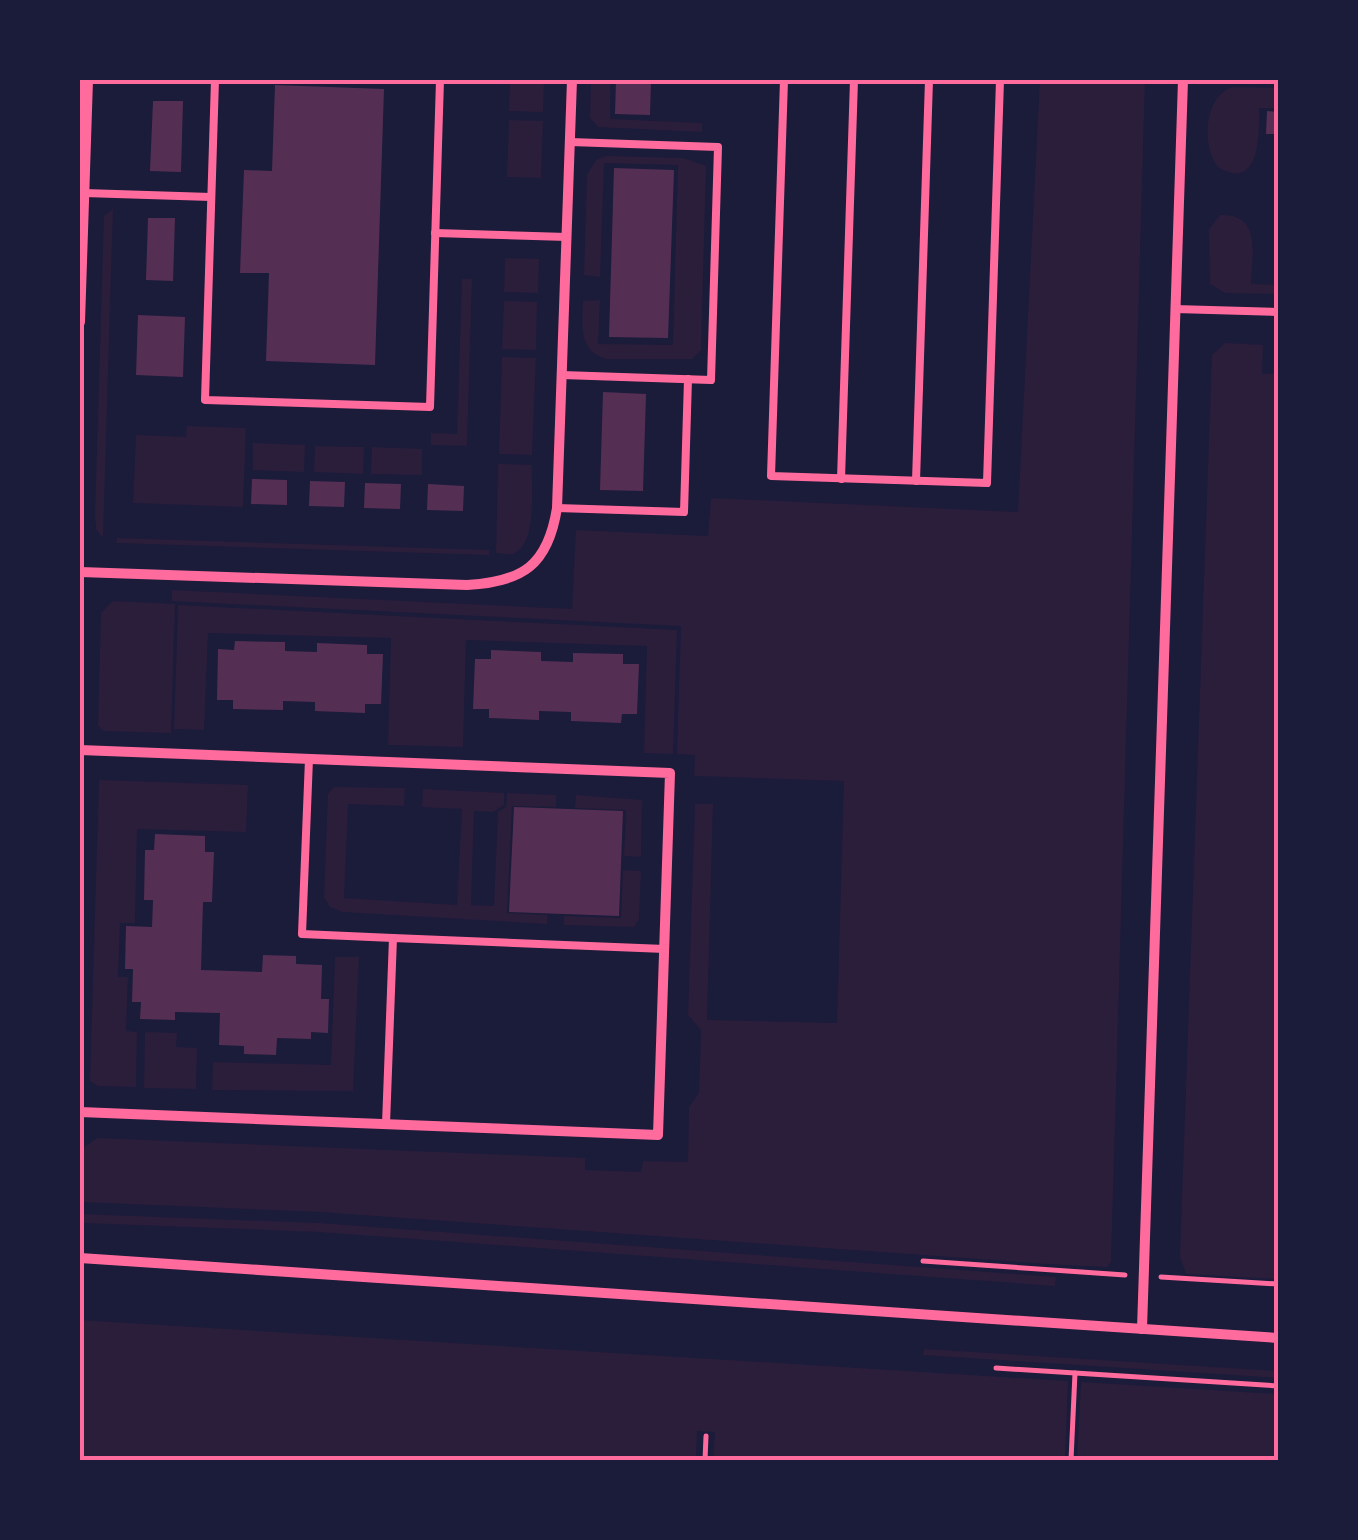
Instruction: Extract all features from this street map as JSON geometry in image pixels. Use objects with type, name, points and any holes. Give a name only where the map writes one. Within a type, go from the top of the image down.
[{"type":"street","points":[[80,322],[88,80]]},
{"type":"street","points":[[80,572],[491,584],[512,579],[537,561],[554,528],[558,508],[572,80]]},
{"type":"street","points":[[1142,1329],[1182,80]]},
{"type":"street","points":[[80,750],[670,773],[658,1135],[80,1112]]},
{"type":"street","points":[[80,1258],[1278,1338]]},
{"type":"lane","points":[[214,80],[205,400],[430,407],[440,80]]},
{"type":"lane","points":[[784,80],[772,476],[987,483],[1000,80]]},
{"type":"lane","points":[[841,478],[854,80]]},
{"type":"lane","points":[[916,481],[929,80]]},
{"type":"lane","points":[[562,375],[711,380],[718,147],[570,142]]},
{"type":"lane","points":[[84,194],[211,197]]},
{"type":"lane","points":[[436,233],[566,237]]},
{"type":"lane","points":[[1175,309],[1278,312]]},
{"type":"lane","points":[[558,508],[684,512],[688,378]]},
{"type":"lane","points":[[309,759],[302,934],[665,949]]},
{"type":"lane","points":[[386,1124],[393,938]]},
{"type":"path","points":[[924,1261],[1103,1274]]},
{"type":"path","points":[[1188,1279],[1278,1284]]},
{"type":"path","points":[[996,1368],[1278,1386]]},
{"type":"path","points":[[1071,1460],[1075,1373]]},
{"type":"path","points":[[705,1460],[706,1436]]},
{"type":"shaded area","points":[[510,80],[544,80],[543,112],[509,111]]},
{"type":"shaded area","points":[[591,80],[610,80],[610,119],[702,123],[702,132],[598,127],[590,118]]},
{"type":"shaded area","points":[[1040,80],[1145,80],[1111,1262],[1107,1267],[320,1212],[80,1202],[80,1150],[97,1138],[585,1158],[585,1170],[641,1172],[643,1161],[688,1162],[689,1107],[699,1093],[701,1030],[688,1015],[695,804],[713,804],[707,1020],[837,1023],[844,781],[694,776],[695,755],[677,754],[681,626],[172,601],[172,590],[572,609],[576,530],[708,536],[711,498],[1018,512]]},
{"type":"shaded area","points":[[1232,87],[1278,88],[1278,108],[1259,108],[1255,157],[1243,172],[1232,173],[1218,167],[1213,158],[1208,123],[1216,101]]},
{"type":"shaded area","points":[[509,120],[543,121],[541,178],[507,177]]},
{"type":"shaded area","points":[[606,156],[683,158],[706,166],[701,350],[692,359],[606,359],[586,343],[583,301],[600,300],[598,344],[673,345],[678,165],[604,163],[600,277],[584,275],[587,175],[596,160]]},
{"type":"shaded area","points":[[113,209],[103,538],[96,529],[95,514],[104,216]]},
{"type":"shaded area","points":[[1220,215],[1233,216],[1249,228],[1253,248],[1251,284],[1278,285],[1278,294],[1225,293],[1210,284],[1209,229]]},
{"type":"shaded area","points":[[505,258],[539,259],[538,293],[504,292]]},
{"type":"shaded area","points":[[462,279],[472,279],[467,446],[431,445],[431,433],[457,434]]},
{"type":"shaded area","points":[[504,301],[537,302],[536,350],[502,349]]},
{"type":"shaded area","points":[[1225,343],[1263,345],[1262,374],[1278,374],[1278,1279],[1186,1274],[1180,1256],[1212,355]]},
{"type":"shaded area","points":[[502,357],[536,358],[532,455],[499,454]]},
{"type":"shaded area","points":[[187,426],[246,428],[243,507],[133,503],[136,435],[186,437]]},
{"type":"shaded area","points":[[253,443],[305,445],[304,472],[253,470]]},
{"type":"shaded area","points":[[315,446],[364,447],[363,474],[314,472]]},
{"type":"shaded area","points":[[372,447],[422,449],[422,475],[371,474]]},
{"type":"shaded area","points":[[498,464],[532,465],[529,529],[520,549],[512,554],[496,553]]},
{"type":"shaded area","points":[[117,538],[489,550],[489,555],[116,543]]},
{"type":"shaded area","points":[[113,601],[175,604],[171,733],[104,731],[98,726],[101,613]]},
{"type":"shaded area","points":[[178,605],[677,630],[673,754],[644,753],[647,646],[466,640],[463,747],[388,745],[391,638],[208,633],[204,730],[174,729]]},
{"type":"shaded area","points":[[99,780],[248,785],[246,832],[137,829],[135,923],[120,923],[118,977],[128,977],[126,1031],[137,1032],[136,1087],[98,1086],[90,1081]]},
{"type":"shaded area","points":[[334,787],[405,788],[404,806],[348,804],[344,898],[457,905],[462,809],[422,807],[423,789],[504,793],[504,805],[493,812],[474,811],[471,905],[494,906],[498,812],[506,807],[507,793],[556,795],[556,807],[512,806],[507,913],[547,915],[547,924],[342,912],[330,907],[324,897],[328,794]]},
{"type":"shaded area","points":[[576,795],[642,800],[641,857],[624,856],[626,810],[575,808]]},
{"type":"shaded area","points":[[623,870],[641,871],[639,919],[634,927],[564,925],[564,916],[621,918]]},
{"type":"shaded area","points":[[335,957],[359,957],[353,1091],[212,1090],[213,1062],[331,1065]]},
{"type":"shaded area","points":[[145,1032],[177,1033],[176,1047],[197,1048],[196,1089],[144,1088]]},
{"type":"shaded area","points":[[80,1214],[319,1223],[1056,1277],[1055,1286],[319,1232],[85,1223],[80,1222]]},
{"type":"shaded area","points":[[80,1320],[1068,1381],[1065,1460],[713,1460],[715,1432],[697,1431],[696,1460],[80,1460]]},
{"type":"shaded area","points":[[924,1349],[1278,1371],[1278,1378],[923,1355]]},
{"type":"shaded area","points":[[1081,1382],[1278,1394],[1278,1460],[1077,1460]]},
{"type":"building","points":[[616,80],[651,80],[650,115],[615,114]]},
{"type":"building","points":[[275,85],[384,89],[375,365],[266,361],[269,273],[240,273],[244,170],[272,171]]},
{"type":"building","points":[[153,101],[183,101],[181,172],[150,171]]},
{"type":"building","points":[[1267,111],[1278,112],[1278,134],[1266,134]]},
{"type":"building","points":[[614,168],[674,170],[668,338],[609,337]]},
{"type":"building","points":[[148,218],[175,218],[173,281],[146,280]]},
{"type":"building","points":[[138,315],[185,317],[183,377],[136,375]]},
{"type":"building","points":[[603,392],[646,394],[643,491],[600,490]]},
{"type":"building","points":[[252,479],[287,480],[287,505],[251,504]]},
{"type":"building","points":[[310,481],[345,482],[344,507],[309,506]]},
{"type":"building","points":[[365,483],[401,484],[400,509],[364,508]]},
{"type":"building","points":[[428,484],[464,486],[463,511],[427,510]]},
{"type":"building","points":[[235,641],[285,642],[285,651],[317,652],[317,643],[367,645],[367,654],[383,654],[381,704],[365,704],[365,713],[315,711],[315,702],[283,701],[283,710],[233,709],[233,700],[217,700],[218,649],[234,650]]},
{"type":"building","points":[[491,650],[541,652],[541,661],[573,662],[573,653],[623,654],[623,664],[639,664],[637,714],[622,714],[621,723],[571,721],[571,712],[539,711],[539,720],[489,718],[489,709],[473,709],[475,659],[491,659]]},
{"type":"building","points":[[514,807],[623,811],[619,916],[509,912]]},
{"type":"building","points":[[155,834],[205,836],[205,852],[214,852],[212,902],[203,902],[201,970],[262,972],[263,955],[296,956],[296,964],[322,965],[321,999],[329,999],[328,1033],[311,1032],[311,1039],[277,1038],[276,1055],[244,1054],[244,1046],[219,1045],[220,1013],[175,1012],[175,1020],[140,1019],[141,1002],[132,1002],[133,969],[125,969],[126,926],[152,927],[153,900],[144,900],[145,850],[154,850]]}]
